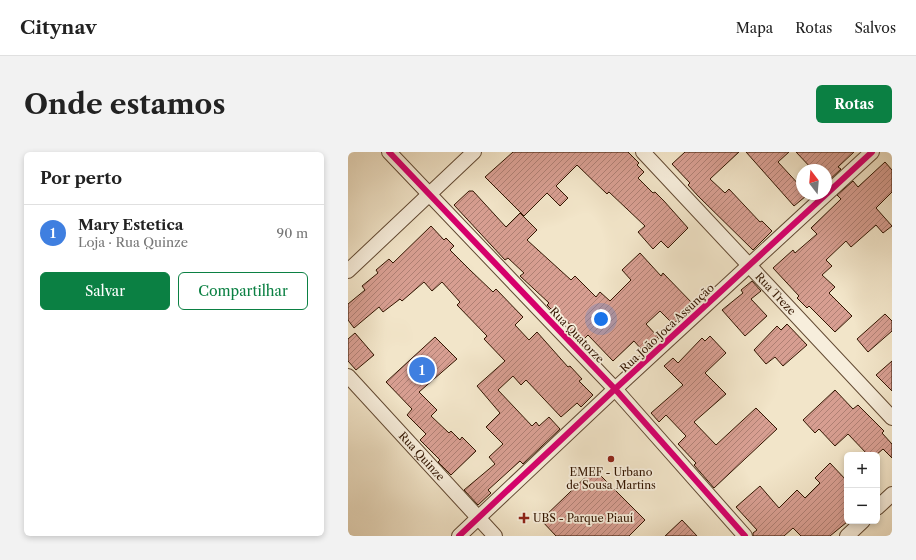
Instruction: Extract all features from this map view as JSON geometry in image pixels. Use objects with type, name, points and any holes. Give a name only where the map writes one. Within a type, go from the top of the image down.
[{"type":"street","name":"Rua Quatorze","points":[[389,152],[614,390],[745,536]]},
{"type":"street","points":[[348,271],[474,152]]},
{"type":"street","name":"Rua Treze","points":[[643,152],[892,418]]},
{"type":"street","name":"Rua João Joca Assunção","points":[[459,536],[614,390],[872,152]]},
{"type":"street","name":"Rua Quinze","points":[[348,376],[495,536]]},
{"type":"street","points":[[880,505],[892,494]]},
{"type":"street","points":[[847,536],[860,524]]},
{"type":"building","points":[[513,152],[628,152],[639,163],[637,165],[644,172],[638,178],[653,193],[655,192],[664,201],[688,228],[668,248],[661,241],[653,249],[638,232],[645,226],[609,192],[607,194],[577,165],[556,186],[568,198],[560,206],[547,193],[524,216],[485,177]]},
{"type":"building","points":[[685,152],[739,152],[710,179],[725,193],[729,189],[760,222],[762,221],[772,231],[753,250],[698,196],[688,185],[690,183],[672,164]]},
{"type":"building","points":[[746,152],[789,152],[778,162],[796,182],[796,200],[801,200],[794,206]]},
{"type":"building","points":[[796,152],[854,152],[838,167],[841,169],[832,177],[832,164],[807,164]]},
{"type":"building","points":[[885,162],[892,170],[892,192],[876,208],[892,226],[883,233],[876,225],[851,247],[846,241],[826,260],[832,266],[822,275],[835,287],[829,293],[852,316],[835,332],[809,306],[807,308],[797,298],[799,296],[773,268],[793,250],[795,253],[817,234],[811,228],[841,199],[837,195],[853,181],[858,187]]},
{"type":"building","points":[[469,191],[473,191],[506,227],[520,213],[537,230],[527,240],[571,280],[575,276],[596,297],[600,292],[610,301],[631,280],[622,270],[640,253],[661,276],[663,273],[694,305],[673,324],[660,311],[646,324],[658,337],[642,350],[634,341],[613,361],[588,335],[582,341],[576,336],[568,328],[571,325],[554,312],[547,305],[549,303],[520,276],[524,273],[508,258],[505,260],[454,205]]},
{"type":"building","points":[[431,226],[444,240],[446,238],[454,246],[450,250],[470,270],[493,292],[496,289],[523,317],[515,325],[529,340],[537,332],[568,367],[570,366],[582,379],[579,381],[593,395],[581,407],[577,403],[561,417],[526,380],[521,385],[513,376],[498,390],[532,426],[536,422],[539,426],[549,417],[560,429],[523,464],[520,461],[488,490],[491,493],[478,505],[464,490],[495,464],[489,457],[503,444],[486,427],[500,413],[477,386],[505,361],[484,339],[487,336],[457,305],[460,302],[442,282],[432,291],[424,282],[402,301],[400,299],[383,312],[379,307],[354,328],[348,320],[348,304],[365,290],[362,286],[378,273],[376,270],[389,259],[393,263]]},
{"type":"building","points":[[752,281],[761,291],[751,299],[767,316],[745,336],[722,310],[743,293],[741,290]]},
{"type":"building","points":[[885,314],[892,321],[892,331],[868,352],[857,339]]},
{"type":"building","points":[[787,324],[807,345],[783,366],[775,357],[766,364],[754,350],[777,326],[781,330]]},
{"type":"building","points":[[355,333],[374,355],[356,370],[348,361],[348,339]]},
{"type":"building","points":[[710,336],[726,353],[705,373],[726,394],[694,422],[716,445],[756,408],[777,429],[714,488],[694,465],[696,463],[678,444],[686,436],[666,415],[659,422],[651,413],[683,385],[664,366],[673,358],[678,363],[702,338],[705,341]]},
{"type":"building","points":[[435,337],[457,359],[419,392],[437,410],[431,416],[449,433],[451,431],[460,440],[462,437],[476,451],[451,475],[438,462],[440,460],[420,440],[426,434],[407,415],[412,409],[386,382]]},
{"type":"building","points":[[892,361],[892,391],[876,375]]},
{"type":"building","points":[[835,390],[853,409],[858,405],[884,431],[882,433],[892,444],[892,458],[883,449],[880,452],[865,452],[848,434],[835,446],[819,429],[815,433],[803,420]]},
{"type":"building","points":[[830,463],[844,478],[845,524],[830,536],[801,536],[793,528],[784,536],[753,536],[753,533],[757,530],[736,507],[760,486],[779,508],[797,490],[805,498],[820,483],[815,478]]},
{"type":"building","points":[[594,469],[645,520],[629,536],[556,536],[541,520]]},
{"type":"building","points":[[682,520],[697,536],[665,536]]},
{"type":"cycle path","points":[[389,152],[615,389],[745,536]]},
{"type":"cycle path","points":[[459,536],[615,389],[872,152]]},
{"type":"place","name":"Mary Estetica","points":[[422,370]]},
{"type":"place","name":"EMEF - Urbano de Sousa Martins","points":[[611,459]]},
{"type":"place","name":"UBS - Parque Piauí","points":[[524,518]]}]
